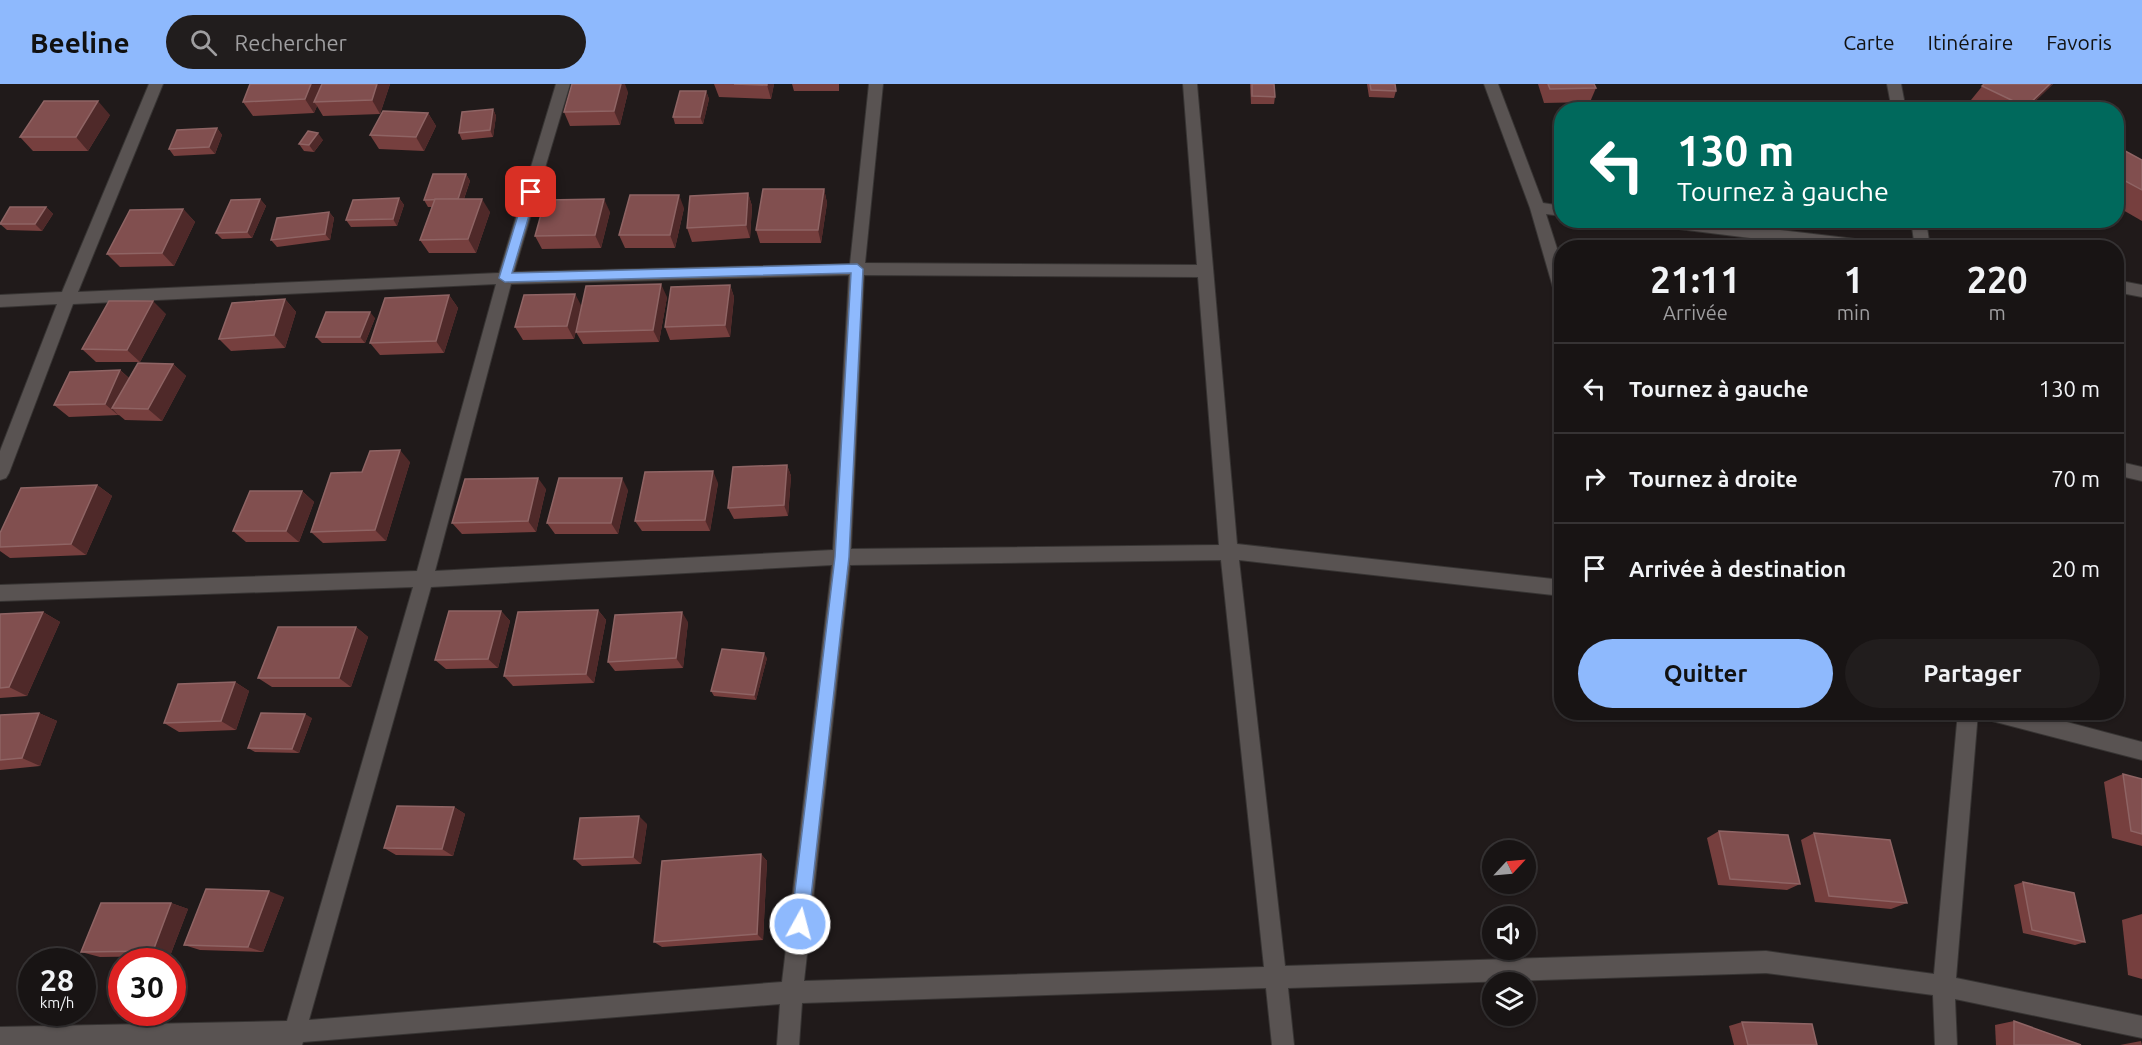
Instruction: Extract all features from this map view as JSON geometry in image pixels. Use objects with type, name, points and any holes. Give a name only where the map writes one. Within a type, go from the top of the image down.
[{"type":"street","points":[[0,473],[67,299],[156,84]]},
{"type":"street","points":[[293,1038],[424,579],[505,278],[563,84]]},
{"type":"street","points":[[788,1045],[792,992],[842,557],[857,269],[876,84]]},
{"type":"street","points":[[1190,84],[1229,552],[1283,1045]]},
{"type":"street","points":[[1491,84],[1537,208],[1554,264]]},
{"type":"street","points":[[1894,84],[1897,102]]},
{"type":"street","points":[[1537,208],[1554,210]]},
{"type":"street","points":[[1714,228],[1813,240]]},
{"type":"street","points":[[0,301],[505,278],[857,269],[1204,271]]},
{"type":"street","points":[[2124,288],[2142,291]]},
{"type":"street","points":[[2124,470],[2142,474]]},
{"type":"street","points":[[0,593],[424,579],[842,557],[1229,552],[1248,552],[1554,587]]},
{"type":"street","points":[[1946,1045],[1944,986],[1967,720]]},
{"type":"street","points":[[2023,720],[2142,751]]},
{"type":"street","points":[[0,1038],[293,1038],[792,992],[1766,962],[1944,986],[2142,1027]]},
{"type":"building","points":[[250,84],[311,84],[305,99],[243,102]]},
{"type":"building","points":[[322,84],[377,84],[372,100],[314,102]]},
{"type":"building","points":[[572,84],[621,84],[614,111],[564,112]]},
{"type":"building","points":[[1252,84],[1274,84],[1275,97],[1252,96]]},
{"type":"building","points":[[1370,84],[1395,84],[1396,91],[1371,90]]},
{"type":"building","points":[[1548,84],[1594,84],[1596,88],[1550,89]]},
{"type":"building","points":[[1984,84],[2050,84],[2031,102],[2016,102],[1982,86]]},
{"type":"building","points":[[680,91],[706,91],[700,117],[673,117]]},
{"type":"building","points":[[44,101],[98,101],[76,137],[20,137]]},
{"type":"building","points":[[493,109],[490,130],[459,133],[462,112]]},
{"type":"building","points":[[383,111],[428,113],[416,137],[370,135]]},
{"type":"building","points":[[217,128],[209,147],[169,149],[177,130]]},
{"type":"building","points":[[308,131],[318,133],[309,145],[299,144]]},
{"type":"building","points":[[2124,150],[2142,160],[2142,190],[2124,180]]},
{"type":"building","points":[[433,174],[466,174],[458,199],[424,200]]},
{"type":"building","points":[[763,189],[824,189],[818,230],[756,230]]},
{"type":"building","points":[[748,193],[746,225],[687,228],[690,196]]},
{"type":"building","points":[[630,195],[679,195],[670,235],[619,235]]},
{"type":"building","points":[[399,198],[393,219],[346,220],[353,200]]},
{"type":"building","points":[[260,199],[247,232],[216,233],[231,200]]},
{"type":"building","points":[[435,199],[482,199],[468,239],[420,240]]},
{"type":"building","points":[[604,199],[595,235],[535,236],[545,200]]},
{"type":"building","points":[[10,207],[46,207],[35,224],[0,224]]},
{"type":"building","points":[[183,209],[162,253],[107,254],[130,210]]},
{"type":"building","points":[[329,212],[325,234],[271,240],[277,218]]},
{"type":"building","points":[[661,284],[653,330],[576,332],[586,286]]},
{"type":"building","points":[[730,285],[725,325],[665,327],[671,287]]},
{"type":"building","points":[[575,294],[567,326],[515,327],[524,295]]},
{"type":"building","points":[[449,295],[436,341],[370,343],[385,298]]},
{"type":"building","points":[[285,299],[274,335],[219,339],[232,303]]},
{"type":"building","points":[[109,301],[153,301],[127,350],[82,349]]},
{"type":"building","points":[[326,312],[370,312],[360,337],[316,337]]},
{"type":"building","points":[[138,363],[173,364],[148,409],[112,408]]},
{"type":"building","points":[[120,370],[105,404],[54,405],[70,372]]},
{"type":"building","points":[[400,450],[375,530],[311,532],[331,473],[362,472],[370,451]]},
{"type":"building","points":[[787,465],[784,505],[728,508],[733,467]]},
{"type":"building","points":[[713,471],[705,520],[635,521],[645,472]]},
{"type":"building","points":[[538,478],[528,521],[452,523],[465,479]]},
{"type":"building","points":[[559,478],[622,478],[611,523],[547,523]]},
{"type":"building","points":[[97,485],[71,544],[0,547],[0,533],[21,488]]},
{"type":"building","points":[[250,491],[302,491],[286,531],[233,531]]},
{"type":"building","points":[[598,610],[586,674],[504,676],[518,612]]},
{"type":"building","points":[[449,611],[501,611],[488,659],[435,660]]},
{"type":"building","points":[[43,612],[9,687],[0,688],[0,614]]},
{"type":"building","points":[[682,612],[676,658],[608,662],[615,615]]},
{"type":"building","points":[[278,627],[356,627],[339,678],[258,678]]},
{"type":"building","points":[[722,649],[764,653],[754,695],[711,691]]},
{"type":"building","points":[[235,682],[221,721],[164,723],[178,684]]},
{"type":"building","points":[[39,713],[22,758],[0,760],[0,715]]},
{"type":"building","points":[[261,713],[305,714],[292,749],[248,748]]},
{"type":"building","points":[[2123,774],[2142,779],[2142,834],[2131,831]]},
{"type":"building","points":[[397,806],[454,807],[442,849],[384,848]]},
{"type":"building","points":[[639,816],[633,857],[574,859],[580,818]]},
{"type":"building","points":[[1719,831],[1788,835],[1800,884],[1730,879]]},
{"type":"building","points":[[1814,833],[1890,840],[1907,903],[1829,896]]},
{"type":"building","points":[[761,854],[757,934],[654,942],[662,861]]},
{"type":"building","points":[[2023,882],[2074,893],[2085,942],[2032,930]]},
{"type":"building","points":[[206,889],[269,891],[248,947],[184,945]]},
{"type":"building","points":[[101,903],[171,903],[154,948],[108,948],[108,952],[96,952],[96,948],[83,948]]},
{"type":"building","points":[[2014,1021],[2081,1045],[2014,1045]]},
{"type":"building","points":[[1742,1022],[1812,1024],[1817,1045],[1748,1045]]},
{"type":"route","points":[[531,192],[505,278],[857,269],[842,557],[800,924]]}]
